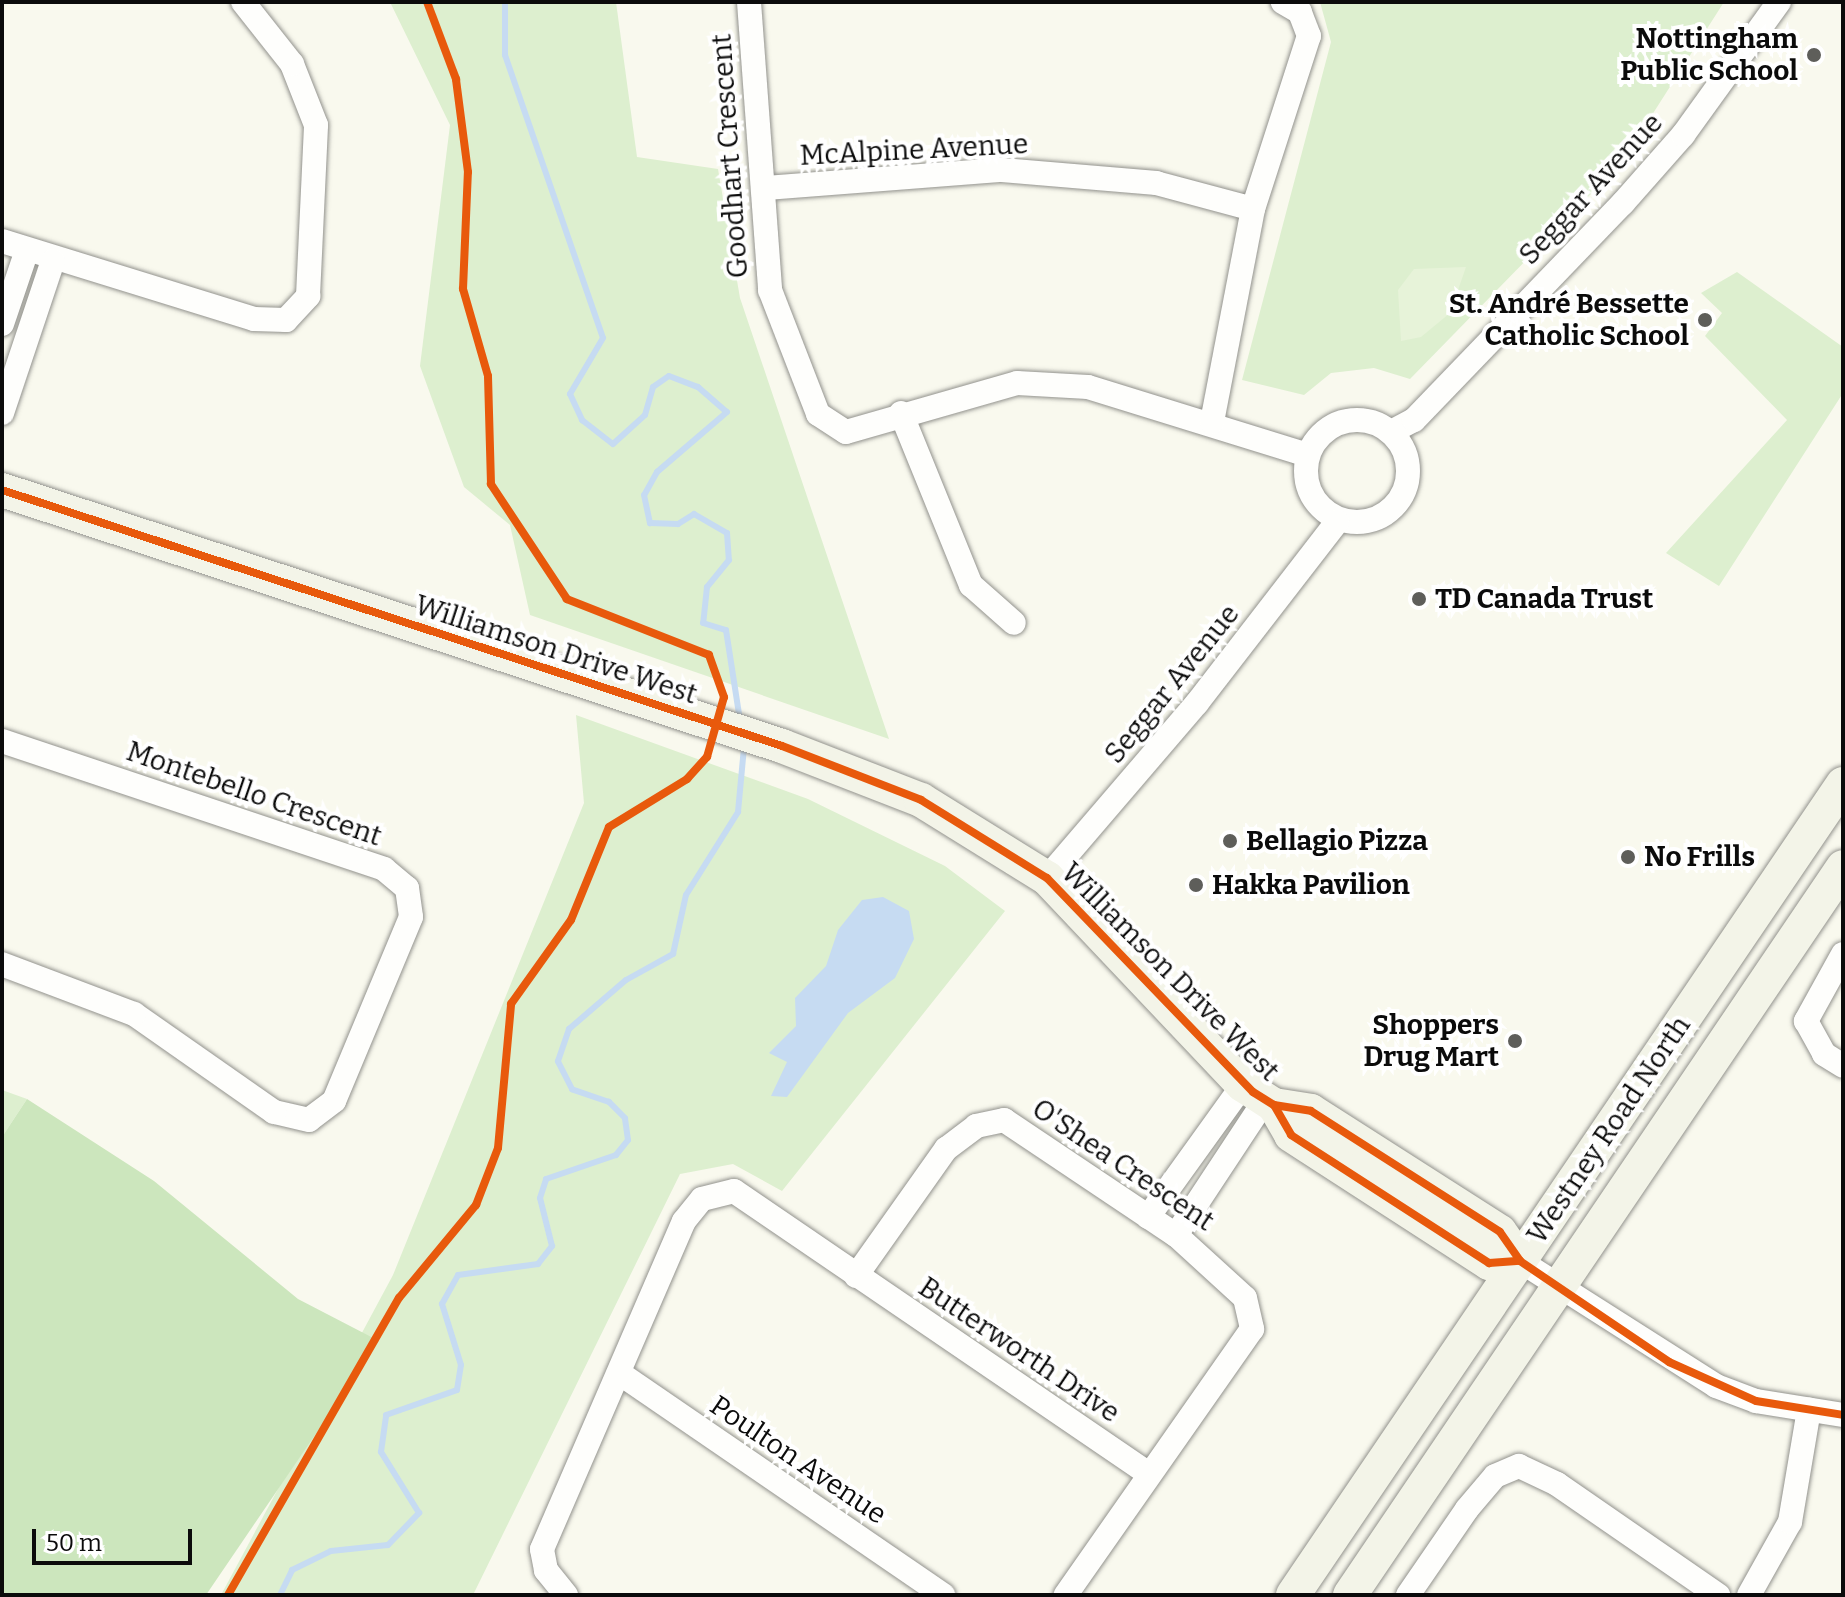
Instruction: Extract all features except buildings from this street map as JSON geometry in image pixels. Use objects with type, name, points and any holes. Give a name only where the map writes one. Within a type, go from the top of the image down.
[{"type":"main road","name":"Williamson Drive West","points":[[2,490],[782,746],[921,800],[1047,878],[1261,1097],[1311,1111],[1500,1232],[1520,1261]]},
{"type":"main road","name":"Westney Road North","points":[[1293,1595],[1843,784]]},
{"type":"main road","name":"Westney Road North","points":[[1350,1595],[1843,867]]},
{"type":"street","points":[[2,241],[53,261],[254,319],[286,320],[308,296],[316,125],[292,64],[243,2]]},
{"type":"street","name":"Goodhart Crescent","points":[[749,2],[766,188],[770,290],[818,414],[846,432],[901,413],[1017,383],[1088,387],[1212,422],[1307,455]]},
{"type":"street","points":[[1212,422],[1253,209],[1309,36],[1300,12],[1283,2]]},
{"type":"street","name":"Seggar Avenue","points":[[1391,432],[1414,420],[1623,203],[1683,135],[1779,2]]},
{"type":"street","name":"McAlpine Avenue","points":[[766,188],[1002,170],[1156,183],[1253,209]]},
{"type":"street","points":[[2,324],[27,250]]},
{"type":"street","points":[[2,413],[53,261]]},
{"type":"street","points":[[901,413],[971,585],[1014,623]]},
{"type":"street","points":[[1347,419],[1371,420],[1391,432],[1409,460],[1405,498],[1372,522],[1337,522],[1315,502],[1307,455],[1325,429],[1347,419]]},
{"type":"street","name":"Seggar Avenue","points":[[1047,878],[1197,703],[1337,522]]},
{"type":"street","name":"Montebello Crescent","points":[[2,741],[384,869],[407,888],[411,917],[334,1101],[309,1120],[274,1112],[134,1014],[2,964]]},
{"type":"street","points":[[1843,954],[1806,1021],[1809,1036],[1843,1066]]},
{"type":"street","points":[[1148,1217],[1261,1097]]},
{"type":"street","points":[[1176,1235],[1261,1097]]},
{"type":"street","name":"O'Shea Crescent","points":[[856,1276],[946,1149],[976,1126],[1004,1120],[1176,1235],[1227,1274],[1245,1298],[1252,1329],[1066,1595]]},
{"type":"street","points":[[566,1595],[546,1570],[542,1549],[684,1221],[702,1199],[734,1191],[856,1276]]},
{"type":"street","points":[[1520,1261],[1557,1288],[1716,1386],[1809,1410],[1843,1415]]},
{"type":"street","name":"Butterworth Drive","points":[[856,1276],[1149,1474]]},
{"type":"street","name":"Poulton Avenue","points":[[619,1373],[943,1595]]},
{"type":"street","points":[[1749,1595],[1790,1522],[1809,1410]]},
{"type":"street","points":[[1408,1595],[1467,1509],[1495,1476],[1519,1466],[1557,1484],[1718,1595]]},
{"type":"green space","points":[[390,2],[616,2],[637,157],[718,169],[740,298],[889,739],[530,615],[510,525],[464,487],[420,366],[450,125]]},
{"type":"green space","points":[[1320,2],[1724,2],[1622,162],[1410,379],[1374,368],[1331,373],[1304,395],[1242,380],[1331,42]]},
{"type":"green space","points":[[1466,267],[1450,313],[1421,337],[1401,341],[1398,290],[1414,269]]},
{"type":"green space","points":[[1737,272],[1843,347],[1843,393],[1719,586],[1666,553],[1787,420],[1705,336],[1722,313],[1701,293]]},
{"type":"green space","points":[[576,715],[808,799],[945,866],[1005,911],[782,1191],[733,1164],[680,1174],[473,1595],[221,1595],[393,1275],[584,803]]},
{"type":"green space","points":[[2,1090],[27,1099],[2,1137]]},
{"type":"green space","points":[[27,1099],[154,1181],[298,1299],[379,1341],[206,1595],[2,1595],[2,1137]]},
{"type":"water","points":[[883,897],[909,911],[914,939],[895,978],[848,1013],[787,1097],[771,1096],[787,1062],[769,1053],[796,1026],[795,998],[826,966],[838,930],[862,900]]},
{"type":"waterway","points":[[505,2],[505,55],[603,338],[570,394],[582,420],[613,444],[645,415],[653,387],[669,376],[698,387],[727,412],[657,472],[644,495],[650,523],[678,524],[694,514],[727,533],[729,560],[707,587],[703,623],[726,630],[740,720]]},
{"type":"waterway","points":[[280,1595],[292,1570],[331,1551],[388,1545],[419,1513],[381,1452],[386,1415],[457,1390],[461,1365],[442,1304],[458,1275],[538,1264],[552,1246],[540,1198],[546,1179],[616,1155],[628,1140],[625,1118],[609,1102],[572,1089],[558,1061],[569,1029],[626,980],[673,954],[686,895],[738,812],[744,747]]},
{"type":"cycle path","points":[[228,1595],[399,1298],[476,1205],[498,1148],[511,1004],[571,920],[609,827],[687,779],[707,757],[724,697],[709,655],[567,599],[491,484],[488,376],[463,289],[468,172],[456,79],[427,2]]},
{"type":"cycle path","points":[[2,490],[782,746],[921,800],[1047,878],[1253,1092],[1274,1105],[1311,1111],[1500,1232],[1520,1261],[1669,1362],[1756,1401],[1843,1415]]},
{"type":"cycle path","points":[[1274,1105],[1291,1135],[1489,1263],[1520,1261]]},
{"type":"place","name":"Nottingham Public School","points":[[1814,55]]},
{"type":"place","name":"St. André Bessette Catholic School","points":[[1705,320]]},
{"type":"place","name":"TD Canada Trust","points":[[1419,599]]},
{"type":"place","name":"Bellagio Pizza","points":[[1230,841]]},
{"type":"place","name":"No Frills","points":[[1628,857]]},
{"type":"place","name":"Hakka Pavilion","points":[[1196,885]]},
{"type":"place","name":"Shoppers Drug Mart","points":[[1515,1041]]}]
